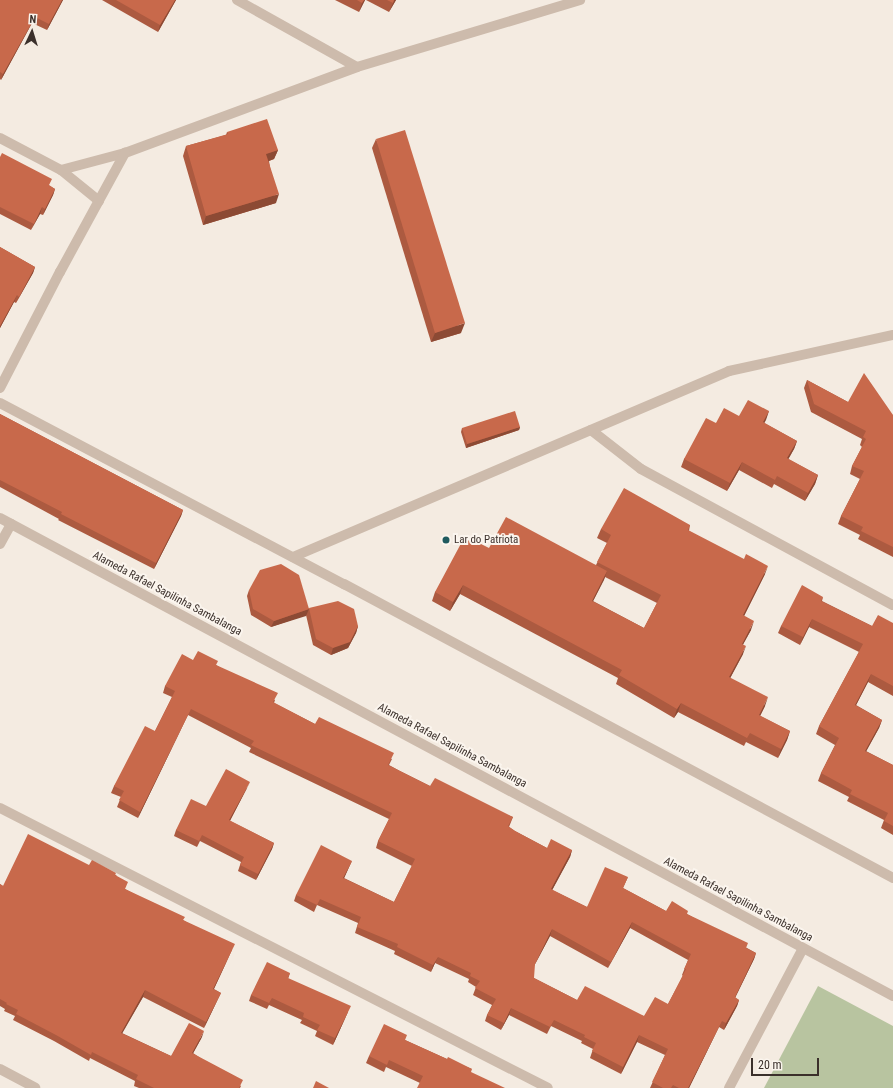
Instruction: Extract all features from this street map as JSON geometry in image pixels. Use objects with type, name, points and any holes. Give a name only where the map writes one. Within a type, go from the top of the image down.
[{"type":"street","points":[[237,0],[357,67]]},
{"type":"street","points":[[61,170],[125,153],[357,67],[580,0]]},
{"type":"street","points":[[0,138],[61,170],[99,201]]},
{"type":"street","points":[[0,388],[56,279],[125,153]]},
{"type":"street","points":[[293,557],[729,371],[893,335]]},
{"type":"street","points":[[0,403],[293,557],[893,878]]},
{"type":"street","points":[[591,430],[641,469],[893,605]]},
{"type":"street","name":"Alameda Rafael Sapilinha Sambalanga","points":[[0,518],[893,996]]},
{"type":"street","points":[[0,544],[11,524]]},
{"type":"street","points":[[0,808],[548,1088]]},
{"type":"street","points":[[730,1088],[803,948]]},
{"type":"street","points":[[0,1070],[35,1088]]},
{"type":"green space","points":[[818,986],[893,1026],[893,1088],[764,1088]]},
{"type":"building","points":[[0,0],[62,0],[49,24],[35,17],[3,74],[0,72]]},
{"type":"building","points":[[116,0],[175,0],[160,25]]},
{"type":"building","points":[[357,0],[364,0],[362,3]]},
{"type":"building","points":[[387,0],[394,0],[393,3]]},
{"type":"building","points":[[267,119],[278,150],[266,154],[279,194],[206,216],[186,146],[228,134],[227,132]]},
{"type":"building","points":[[405,130],[465,323],[435,333],[376,139]]},
{"type":"building","points":[[2,153],[52,179],[49,185],[55,189],[45,209],[42,207],[34,224],[0,207],[0,157]]},
{"type":"building","points":[[0,247],[35,267],[19,297],[17,295],[0,326]]},
{"type":"building","points":[[864,373],[893,415],[893,547],[861,531],[863,527],[841,516],[864,471],[852,466],[866,439],[863,437],[866,431],[814,404],[807,380],[848,402]]},
{"type":"building","points":[[748,400],[769,411],[763,422],[797,441],[787,458],[818,475],[808,493],[777,476],[775,480],[742,462],[730,483],[684,459],[706,418],[716,423],[724,408],[739,416]]},
{"type":"building","points":[[515,411],[520,427],[467,444],[462,428]]},
{"type":"building","points":[[0,414],[183,510],[156,563],[61,514],[62,512],[0,480]]},
{"type":"building","points":[[624,488],[690,525],[688,530],[744,559],[746,554],[768,566],[743,615],[754,621],[742,644],[746,646],[729,677],[768,697],[759,715],[790,731],[781,749],[750,733],[747,738],[681,703],[677,709],[619,675],[622,670],[463,585],[453,602],[435,592],[465,536],[489,548],[506,517],[607,571],[592,601],[644,628],[661,595],[597,562],[611,535],[601,529]]},
{"type":"building","points":[[281,564],[299,575],[309,609],[274,621],[253,609],[249,590],[260,570]]},
{"type":"building","points":[[802,585],[823,597],[821,601],[872,626],[878,615],[893,623],[893,686],[871,674],[855,705],[882,720],[865,751],[893,765],[893,826],[884,821],[888,813],[850,794],[852,790],[821,773],[839,738],[819,726],[863,644],[812,619],[803,637],[781,626]]},
{"type":"building","points":[[338,601],[354,609],[358,626],[350,642],[333,648],[316,639],[309,608]]},
{"type":"building","points":[[198,651],[218,661],[216,665],[278,693],[273,702],[315,724],[319,717],[394,753],[388,765],[430,786],[435,778],[513,817],[508,826],[547,848],[551,839],[572,850],[551,889],[587,907],[605,867],[628,877],[623,888],[666,911],[672,901],[688,911],[687,914],[748,943],[746,948],[756,953],[735,997],[739,1000],[726,1023],[722,1021],[688,1088],[679,1088],[673,1085],[671,1088],[663,1088],[652,1082],[668,1049],[639,1035],[623,1067],[592,1051],[596,1043],[584,1037],[585,1035],[554,1020],[550,1027],[511,1008],[504,1023],[487,1015],[496,999],[475,988],[480,981],[470,976],[471,973],[438,957],[433,965],[397,947],[398,944],[357,927],[361,917],[320,899],[317,905],[296,895],[321,845],[352,861],[343,878],[394,902],[415,859],[378,841],[392,813],[251,745],[254,741],[191,709],[140,812],[119,800],[124,791],[114,786],[145,726],[155,731],[175,691],[165,686],[182,654],[193,660]],"holes":[[[632,922],[691,954],[684,969],[686,969],[668,1004],[655,997],[644,1016],[585,986],[577,1000],[534,978],[535,964],[552,929],[611,962]]]},
{"type":"building","points":[[226,769],[250,782],[229,820],[274,843],[258,874],[240,865],[244,857],[202,835],[199,841],[176,830],[191,799],[206,806]]},
{"type":"building","points":[[28,834],[89,865],[92,860],[116,873],[115,875],[128,882],[125,889],[185,917],[183,920],[235,944],[213,989],[221,993],[206,1022],[145,990],[121,1033],[171,1056],[189,1023],[204,1031],[192,1053],[243,1080],[239,1088],[154,1088],[136,1079],[138,1075],[92,1052],[91,1055],[16,1014],[18,1010],[0,999],[0,884],[3,886]]},
{"type":"building","points":[[267,962],[290,973],[288,978],[351,1006],[335,1038],[317,1030],[320,1025],[303,1017],[304,1013],[272,998],[269,1003],[251,995]]},
{"type":"building","points":[[384,1024],[407,1035],[405,1040],[447,1059],[448,1057],[472,1069],[471,1072],[505,1088],[417,1088],[423,1076],[389,1060],[387,1065],[369,1056]]},
{"type":"building","points":[[316,1081],[329,1088],[313,1088]]},
{"type":"place","name":"Lar do Patriota","points":[[446,540]]}]
